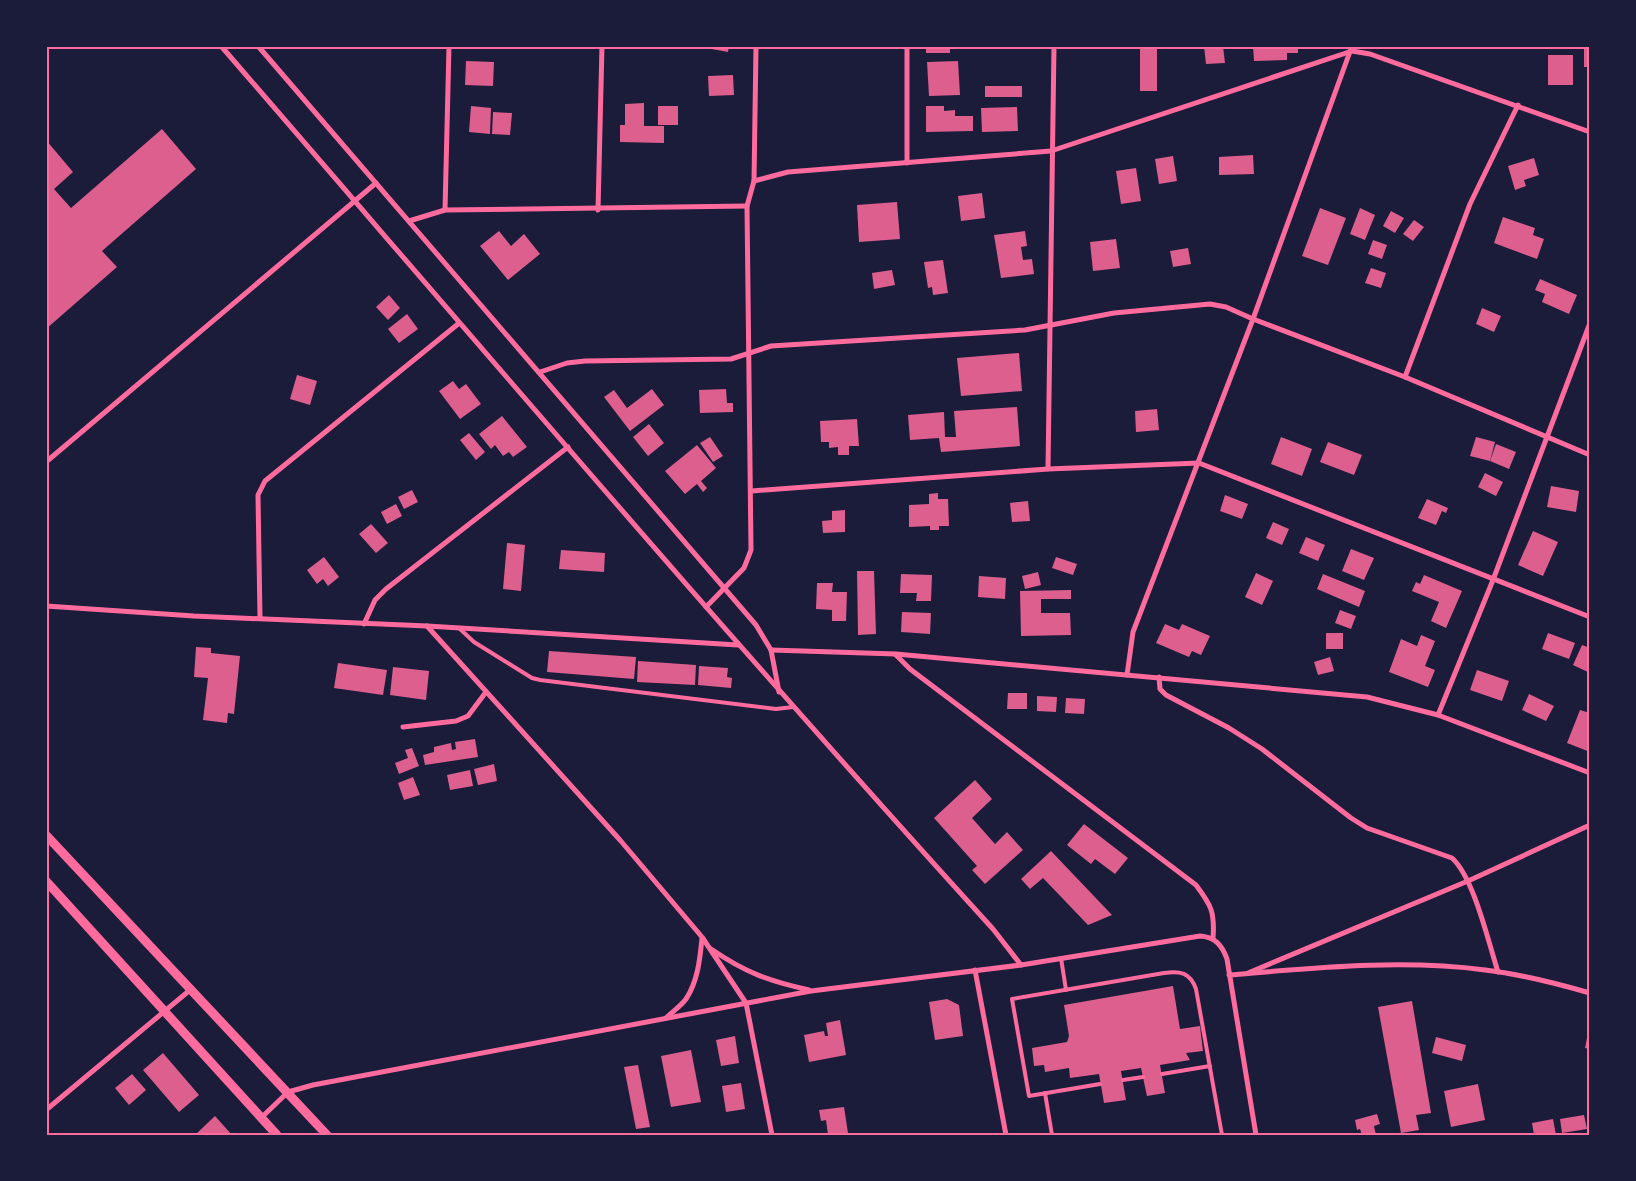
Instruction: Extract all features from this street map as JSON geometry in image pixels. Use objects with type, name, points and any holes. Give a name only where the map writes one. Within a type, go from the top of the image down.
[{"type":"street","points":[[221,46],[458,324],[568,447],[738,646],[993,929],[1021,965]]},
{"type":"street","points":[[258,46],[756,625],[771,650],[780,692]]},
{"type":"street","points":[[445,210],[449,46]]},
{"type":"street","points":[[598,210],[602,46]]},
{"type":"street","points":[[706,608],[726,588],[749,559],[751,550],[752,491],[747,206],[754,182],[756,46]]},
{"type":"street","points":[[907,46],[907,162]]},
{"type":"street","points":[[1048,469],[1051,151],[1054,46]]},
{"type":"street","points":[[754,182],[788,172],[1051,151],[1352,49],[1518,105],[1590,132]]},
{"type":"street","points":[[1126,675],[1133,632],[1199,463],[1352,49]]},
{"type":"street","points":[[1405,377],[1470,204],[1518,105]]},
{"type":"street","points":[[46,462],[376,183]]},
{"type":"street","points":[[409,221],[445,210],[598,210],[747,206]]},
{"type":"street","points":[[540,372],[568,363],[586,361],[730,359],[772,346],[1025,330],[1050,327],[1114,313],[1210,304],[1226,306],[1253,319],[1405,377],[1590,455]]},
{"type":"street","points":[[1438,715],[1494,580],[1590,323]]},
{"type":"street","points":[[260,618],[258,495],[265,481],[458,324]]},
{"type":"street","points":[[364,624],[374,600],[386,589],[568,447]]},
{"type":"street","points":[[752,491],[1048,469],[1199,463],[1590,617]]},
{"type":"street","points":[[46,606],[427,626],[738,646]]},
{"type":"street","points":[[427,626],[620,840],[702,937],[746,1003],[772,1135]]},
{"type":"street","points":[[771,650],[896,654],[1349,694],[1393,702],[1438,715],[1590,774]]},
{"type":"street","points":[[896,654],[910,670],[1196,885],[1211,904],[1214,920],[1213,938],[1225,952],[1256,1135]]},
{"type":"street","points":[[1159,677],[1160,690],[1166,695],[1229,728],[1262,749],[1367,828],[1452,858],[1461,866],[1468,881],[1498,972]]},
{"type":"street","points":[[403,727],[456,720],[468,716],[486,692]]},
{"type":"street","points":[[1248,973],[1468,881],[1590,826]]},
{"type":"street","points":[[46,835],[328,1135]]},
{"type":"street","points":[[46,881],[166,1010],[277,1135]]},
{"type":"street","points":[[261,1118],[288,1092],[312,1084],[812,991],[1021,965],[1192,936],[1213,938]]},
{"type":"street","points":[[666,1019],[686,999],[699,965],[702,937]]},
{"type":"street","points":[[708,947],[734,965],[765,980],[812,991]]},
{"type":"street","points":[[1229,975],[1363,965],[1432,966],[1498,972],[1590,993]]},
{"type":"street","points":[[975,970],[1006,1135]]},
{"type":"street","points":[[46,1110],[190,990]]},
{"type":"lane","points":[[459,628],[474,642],[532,678],[540,680],[776,709],[793,707]]},
{"type":"lane","points":[[1061,958],[1066,990]]},
{"type":"lane","points":[[1100,1084],[1029,1096],[1012,999],[1164,973],[1186,974],[1192,979],[1196,988],[1222,1135]]},
{"type":"lane","points":[[1162,1074],[1210,1066]]},
{"type":"lane","points":[[1123,1080],[1143,1077]]},
{"type":"lane","points":[[1045,1093],[1052,1135]]},
{"type":"building","points":[[695,46],[729,46],[728,52]]},
{"type":"building","points":[[926,46],[950,46],[950,53],[926,53]]},
{"type":"building","points":[[1008,46],[1031,46],[1031,49],[1008,49]]},
{"type":"building","points":[[1140,46],[1157,46],[1157,91],[1140,91]]},
{"type":"building","points":[[1204,46],[1223,46],[1225,63],[1206,64]]},
{"type":"building","points":[[1253,46],[1298,46],[1298,53],[1287,53],[1287,60],[1254,61]]},
{"type":"building","points":[[1584,47],[1590,47],[1590,67],[1584,67]]},
{"type":"building","points":[[1548,55],[1573,55],[1573,85],[1548,85]]},
{"type":"building","points":[[466,61],[494,62],[493,86],[465,85]]},
{"type":"building","points":[[958,61],[960,95],[929,96],[927,62]]},
{"type":"building","points":[[733,75],[734,95],[709,96],[708,76]]},
{"type":"building","points":[[985,86],[1022,86],[1022,97],[985,97]]},
{"type":"building","points":[[644,103],[644,126],[664,126],[664,143],[620,142],[620,125],[625,125],[625,104]]},
{"type":"building","points":[[471,106],[491,108],[490,134],[469,132]]},
{"type":"building","points":[[658,106],[678,106],[678,125],[658,125]]},
{"type":"building","points":[[926,106],[944,106],[944,111],[955,110],[955,116],[973,116],[973,131],[926,132]]},
{"type":"building","points":[[1017,107],[1018,131],[982,132],[981,108]]},
{"type":"building","points":[[493,112],[512,113],[510,135],[492,134]]},
{"type":"building","points":[[162,129],[196,169],[102,251],[117,267],[46,329],[46,140],[73,172],[54,189],[71,208]]},
{"type":"building","points":[[1253,155],[1254,174],[1219,175],[1219,157]]},
{"type":"building","points":[[1173,156],[1177,181],[1159,184],[1155,159]]},
{"type":"building","points":[[1534,158],[1539,175],[1524,180],[1526,186],[1515,190],[1508,166]]},
{"type":"building","points":[[1136,168],[1141,201],[1121,204],[1116,171]]},
{"type":"building","points":[[982,193],[985,218],[961,221],[958,196]]},
{"type":"building","points":[[897,202],[900,239],[859,242],[857,205]]},
{"type":"building","points":[[1320,208],[1346,218],[1328,265],[1302,256]]},
{"type":"building","points":[[1360,208],[1375,215],[1365,240],[1350,234]]},
{"type":"building","points":[[1391,211],[1404,218],[1395,233],[1383,226]]},
{"type":"building","points":[[1503,217],[1535,228],[1533,235],[1544,239],[1537,259],[1494,243]]},
{"type":"building","points":[[1414,220],[1424,227],[1413,241],[1403,234]]},
{"type":"building","points":[[499,231],[511,246],[524,234],[540,254],[508,280],[480,246]]},
{"type":"building","points":[[1025,231],[1027,246],[1021,247],[1023,260],[1032,259],[1034,274],[1001,278],[994,235]]},
{"type":"building","points":[[1116,239],[1120,268],[1093,271],[1090,242]]},
{"type":"building","points":[[1373,240],[1387,245],[1382,259],[1368,254]]},
{"type":"building","points":[[1188,248],[1191,264],[1173,267],[1170,251]]},
{"type":"building","points":[[943,260],[948,293],[933,295],[932,287],[928,288],[924,262]]},
{"type":"building","points":[[1371,268],[1386,273],[1381,288],[1365,283]]},
{"type":"building","points":[[892,270],[895,285],[874,289],[872,273]]},
{"type":"building","points":[[1540,279],[1577,295],[1569,314],[1542,302],[1545,294],[1535,290]]},
{"type":"building","points":[[389,295],[400,308],[388,320],[376,307]]},
{"type":"building","points":[[1482,308],[1501,316],[1494,332],[1476,324]]},
{"type":"building","points":[[407,314],[418,329],[399,343],[388,329]]},
{"type":"building","points":[[1019,353],[1022,391],[961,396],[957,358]]},
{"type":"building","points":[[297,375],[317,381],[310,405],[290,399]]},
{"type":"building","points":[[453,381],[459,389],[466,384],[481,404],[460,419],[439,391]]},
{"type":"building","points":[[652,389],[664,405],[630,431],[604,397],[614,390],[627,408]]},
{"type":"building","points":[[726,389],[727,403],[733,403],[733,412],[700,413],[699,390]]},
{"type":"building","points":[[1017,407],[1020,446],[941,452],[939,438],[910,440],[908,415],[944,412],[945,437],[956,437],[954,411]]},
{"type":"building","points":[[1157,409],[1159,430],[1136,432],[1135,411]]},
{"type":"building","points":[[502,416],[527,447],[513,457],[509,452],[503,456],[495,445],[491,449],[479,434]]},
{"type":"building","points":[[857,419],[859,446],[849,446],[849,455],[838,455],[838,447],[829,448],[829,442],[821,442],[820,421]]},
{"type":"building","points":[[649,424],[664,443],[648,456],[633,437]]},
{"type":"building","points":[[469,433],[485,452],[476,460],[460,440]]},
{"type":"building","points":[[710,437],[723,456],[713,462],[700,443]]},
{"type":"building","points":[[1281,437],[1312,449],[1302,476],[1271,464]]},
{"type":"building","points":[[1476,437],[1495,442],[1490,461],[1470,456]]},
{"type":"building","points":[[1328,442],[1362,455],[1354,475],[1320,462]]},
{"type":"building","points":[[1496,444],[1516,452],[1509,469],[1490,461]]},
{"type":"building","points":[[697,445],[716,468],[701,481],[707,488],[703,492],[697,484],[685,494],[665,471]]},
{"type":"building","points":[[1485,473],[1503,482],[1496,496],[1478,487]]},
{"type":"building","points":[[1551,486],[1579,491],[1576,512],[1547,507]]},
{"type":"building","points":[[412,490],[418,502],[404,509],[398,497]]},
{"type":"building","points":[[938,493],[938,499],[948,499],[949,526],[939,526],[939,530],[930,530],[930,526],[909,527],[909,505],[929,504],[929,494]]},
{"type":"building","points":[[1225,495],[1248,504],[1242,519],[1220,511]]},
{"type":"building","points":[[1427,499],[1448,508],[1446,513],[1442,511],[1436,525],[1418,518]]},
{"type":"building","points":[[1028,501],[1030,521],[1012,522],[1010,503]]},
{"type":"building","points":[[396,504],[402,516],[387,524],[381,512]]},
{"type":"building","points":[[845,510],[845,532],[823,533],[822,521],[832,520],[832,511]]},
{"type":"building","points":[[1273,522],[1289,529],[1282,545],[1266,538]]},
{"type":"building","points":[[371,524],[388,543],[376,553],[359,534]]},
{"type":"building","points":[[1533,531],[1558,542],[1543,576],[1518,565]]},
{"type":"building","points":[[1306,537],[1325,545],[1318,561],[1299,553]]},
{"type":"building","points":[[507,543],[525,545],[521,591],[503,589]]},
{"type":"building","points":[[1351,549],[1374,558],[1364,580],[1342,571]]},
{"type":"building","points":[[561,550],[605,553],[604,572],[559,569]]},
{"type":"building","points":[[324,557],[339,577],[328,586],[323,579],[317,584],[307,570]]},
{"type":"building","points":[[1056,557],[1077,564],[1073,575],[1052,568]]},
{"type":"building","points":[[857,571],[874,571],[876,634],[858,635]]},
{"type":"building","points":[[1038,572],[1041,585],[1025,589],[1022,576]]},
{"type":"building","points":[[1256,573],[1273,581],[1262,605],[1245,597]]},
{"type":"building","points":[[901,574],[932,575],[931,601],[916,601],[917,593],[900,593]]},
{"type":"building","points":[[1323,574],[1365,591],[1359,607],[1317,589]]},
{"type":"building","points":[[1424,575],[1462,591],[1446,628],[1431,621],[1439,602],[1412,591],[1416,582],[1420,584]]},
{"type":"building","points":[[979,576],[1006,578],[1005,599],[978,597]]},
{"type":"building","points":[[817,583],[833,583],[832,592],[847,592],[846,621],[832,621],[832,610],[816,609]]},
{"type":"building","points":[[1071,590],[1071,599],[1041,599],[1041,613],[1070,613],[1071,635],[1021,636],[1020,591]]},
{"type":"building","points":[[1340,610],[1356,616],[1351,629],[1335,623]]},
{"type":"building","points":[[902,612],[931,613],[930,634],[901,632]]},
{"type":"building","points":[[1165,624],[1179,630],[1182,624],[1210,636],[1201,655],[1192,651],[1189,657],[1156,643]]},
{"type":"building","points":[[1326,633],[1343,633],[1343,649],[1326,649]]},
{"type":"building","points":[[1548,633],[1575,643],[1569,659],[1542,649]]},
{"type":"building","points":[[1421,635],[1435,641],[1425,666],[1435,670],[1428,687],[1389,672],[1401,639],[1417,646]]},
{"type":"building","points":[[1582,645],[1590,648],[1590,673],[1573,665]]},
{"type":"building","points":[[196,647],[211,648],[211,653],[240,656],[234,714],[228,713],[227,723],[203,720],[208,678],[194,677]]},
{"type":"building","points":[[549,651],[636,657],[634,679],[547,672]]},
{"type":"building","points":[[1330,657],[1334,671],[1318,675],[1314,662]]},
{"type":"building","points":[[638,661],[696,665],[695,685],[637,682]]},
{"type":"building","points":[[338,663],[387,670],[383,695],[334,688]]},
{"type":"building","points":[[699,666],[728,668],[727,677],[732,678],[731,688],[698,685]]},
{"type":"building","points":[[393,667],[429,671],[426,700],[390,695]]},
{"type":"building","points":[[1477,670],[1509,681],[1502,701],[1470,690]]},
{"type":"building","points":[[1008,693],[1027,693],[1027,709],[1007,709]]},
{"type":"building","points":[[1529,694],[1554,706],[1546,721],[1522,710]]},
{"type":"building","points":[[1037,696],[1057,697],[1056,712],[1037,711]]},
{"type":"building","points":[[1066,698],[1085,699],[1084,714],[1065,713]]},
{"type":"building","points":[[1580,710],[1590,713],[1590,752],[1567,743]]},
{"type":"building","points":[[475,739],[478,757],[425,765],[423,755],[434,752],[434,747],[451,743],[452,750],[456,749],[455,742]]},
{"type":"building","points":[[412,748],[419,766],[399,774],[395,763],[408,758],[405,750]]},
{"type":"building","points":[[494,764],[497,781],[478,785],[474,769]]},
{"type":"building","points":[[470,770],[473,786],[450,790],[447,775]]},
{"type":"building","points":[[413,777],[420,795],[404,800],[398,783]]},
{"type":"building","points":[[975,780],[992,799],[972,818],[995,844],[1007,832],[1023,850],[985,884],[972,870],[977,866],[934,818]]},
{"type":"building","points":[[1084,824],[1128,858],[1115,874],[1095,859],[1091,864],[1067,845]]},
{"type":"building","points":[[1051,851],[1112,915],[1088,925],[1043,878],[1030,889],[1021,879]]},
{"type":"building","points":[[1173,986],[1180,1029],[1200,1026],[1203,1051],[1186,1053],[1190,1060],[1160,1065],[1165,1093],[1147,1096],[1141,1068],[1121,1071],[1126,1100],[1104,1103],[1099,1074],[1070,1078],[1069,1068],[1045,1072],[1044,1065],[1034,1066],[1032,1048],[1067,1042],[1069,1036],[1064,1005]]},
{"type":"building","points":[[947,999],[959,1005],[963,1036],[935,1040],[929,1002]]},
{"type":"building","points":[[1412,1001],[1431,1113],[1416,1115],[1419,1130],[1401,1133],[1378,1007]]},
{"type":"building","points":[[840,1020],[846,1055],[809,1062],[804,1035],[824,1031],[825,1036],[828,1036],[826,1023]]},
{"type":"building","points":[[1588,1033],[1590,1033],[1590,1049],[1585,1048]]},
{"type":"building","points":[[735,1036],[739,1063],[721,1066],[716,1040]]},
{"type":"building","points":[[1436,1037],[1466,1045],[1462,1061],[1432,1053]]},
{"type":"building","points":[[691,1050],[701,1102],[671,1107],[661,1056]]},
{"type":"building","points":[[163,1053],[199,1095],[179,1112],[143,1070]]},
{"type":"building","points":[[638,1065],[650,1127],[636,1129],[624,1067]]},
{"type":"building","points":[[132,1074],[146,1090],[129,1105],[115,1088]]},
{"type":"building","points":[[741,1083],[745,1109],[726,1112],[722,1086]]},
{"type":"building","points":[[1478,1084],[1485,1120],[1451,1127],[1444,1091]]},
{"type":"building","points":[[844,1107],[848,1133],[828,1135],[826,1120],[821,1121],[819,1110]]},
{"type":"building","points":[[1377,1114],[1380,1124],[1374,1126],[1376,1135],[1362,1135],[1360,1129],[1357,1130],[1355,1120]]},
{"type":"building","points":[[1584,1115],[1587,1129],[1562,1133],[1560,1119]]},
{"type":"building","points":[[215,1116],[232,1135],[195,1135]]},
{"type":"building","points":[[1553,1119],[1556,1135],[1534,1135],[1532,1123]]}]
